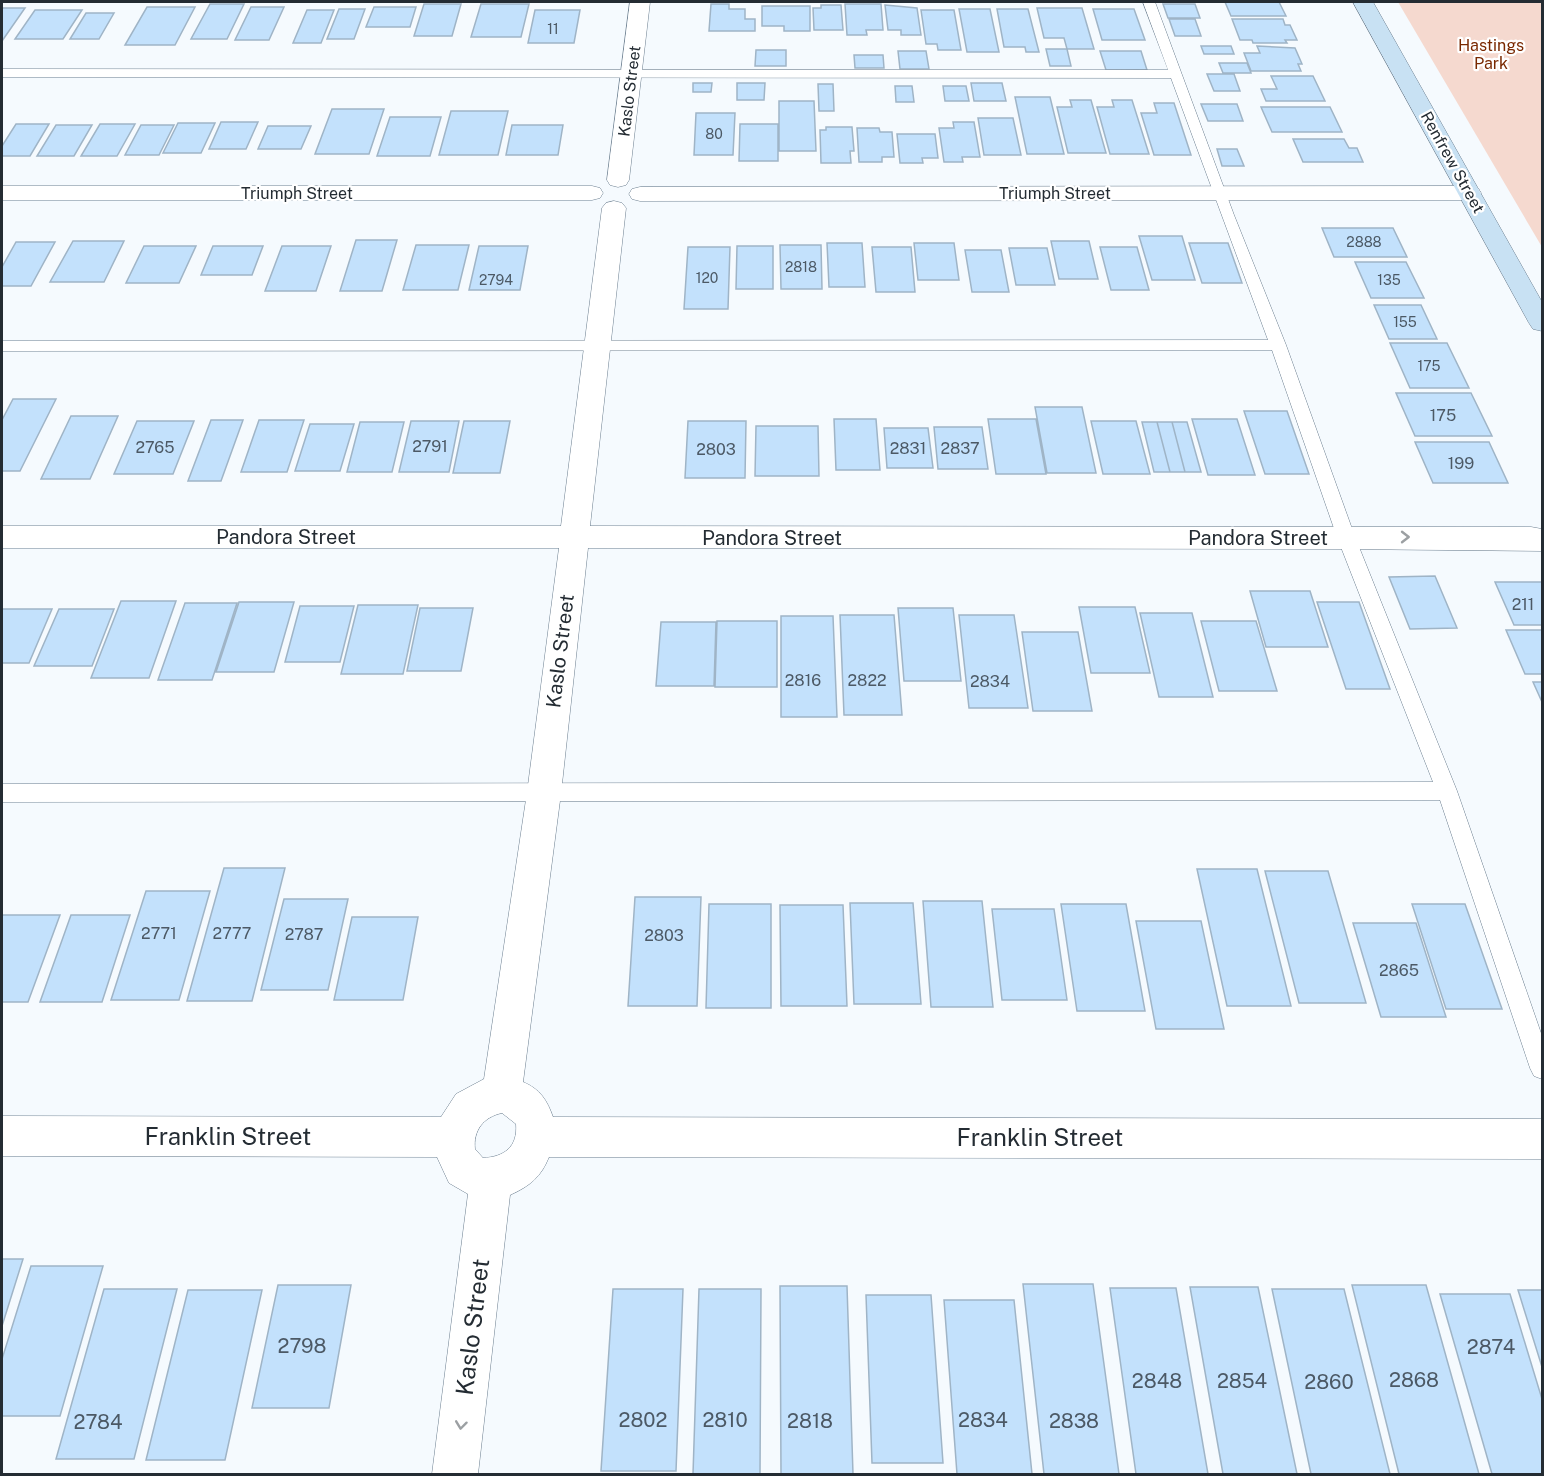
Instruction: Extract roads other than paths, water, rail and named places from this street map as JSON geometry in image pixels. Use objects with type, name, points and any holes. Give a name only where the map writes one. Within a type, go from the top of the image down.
[{"type":"street","name":"Kaslo Street","points":[[502,1093],[544,793],[573,538],[640,2]]},
{"type":"street","name":"Renfrew Street","points":[[1363,2],[1542,323]]},
{"type":"street","name":"Triumph Street","points":[[2,193],[1470,193]]},
{"type":"street","name":"Pandora Street","points":[[2,537],[1346,537],[1531,538],[1542,540]]},
{"type":"street","points":[[502,1093],[515,1095],[526,1102],[533,1113],[537,1126],[537,1137],[525,1163],[503,1178],[479,1179],[468,1173],[459,1163],[455,1152],[454,1137],[460,1118],[475,1101],[488,1094],[502,1093]]},
{"type":"street","name":"Franklin Street","points":[[2,1136],[454,1137]]},
{"type":"street","name":"Franklin Street","points":[[537,1137],[1542,1139]]},
{"type":"street","name":"Kaslo Street","points":[[455,1474],[491,1179]]},
{"type":"lane","points":[[1149,2],[1278,345],[1346,537],[1447,791],[1542,1068]]},
{"type":"lane","points":[[2,73],[1175,74]]},
{"type":"lane","points":[[2,346],[1278,345]]},
{"type":"lane","points":[[2,793],[1447,791]]},
{"type":"park label","name":"Hastings Park","points":[[1491,54]]}]
